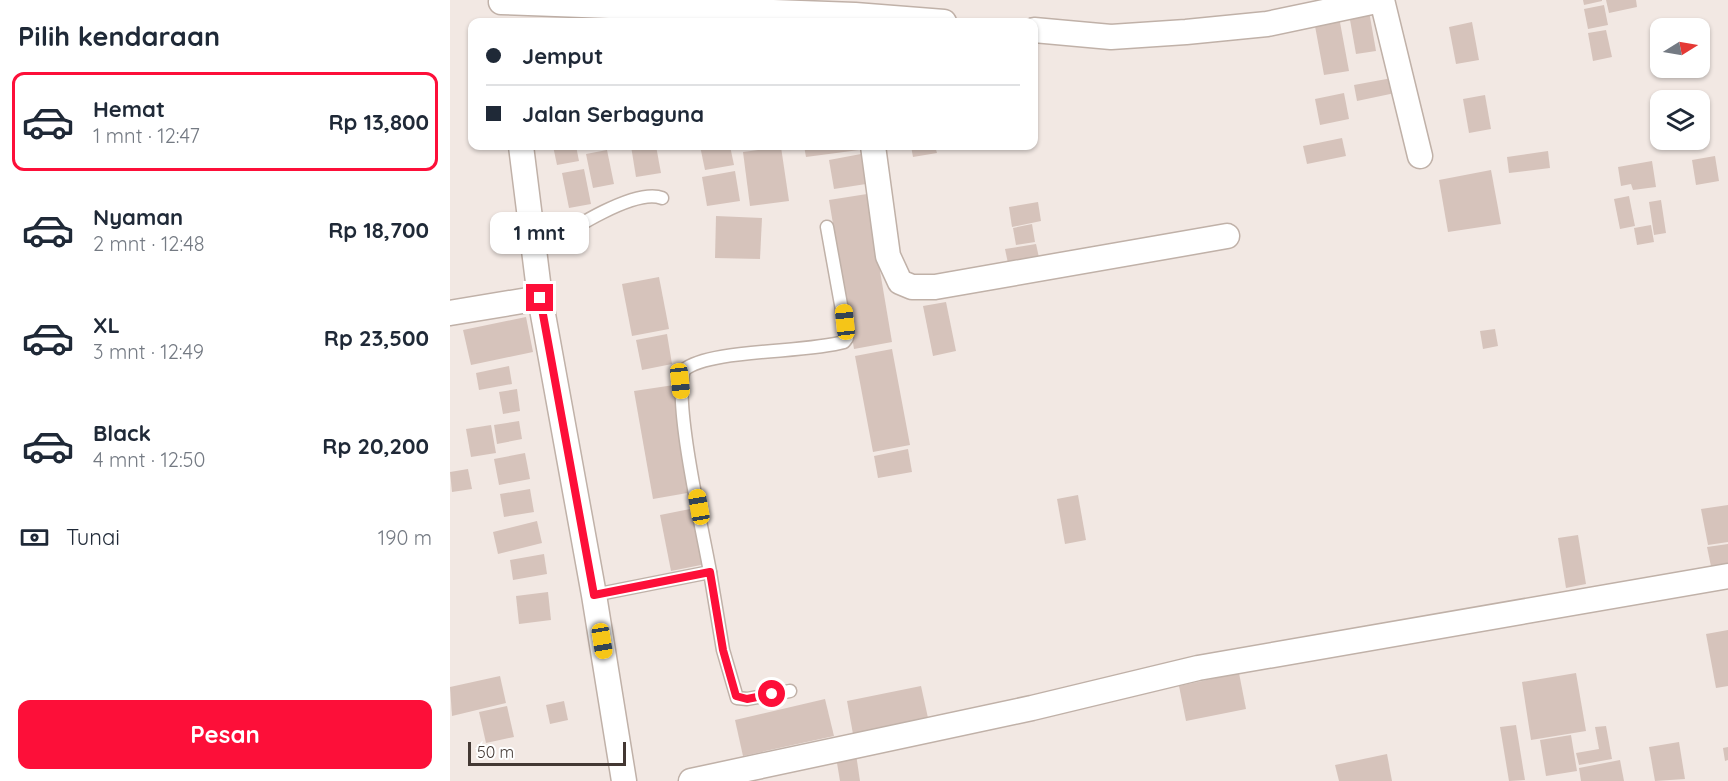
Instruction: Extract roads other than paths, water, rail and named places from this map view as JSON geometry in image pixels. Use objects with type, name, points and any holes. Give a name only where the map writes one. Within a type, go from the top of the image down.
[{"type":"street","points":[[1038,30],[1111,37],[1186,32],[1267,24],[1382,0],[1420,156]]},
{"type":"street","points":[[502,8],[823,18]]},
{"type":"street","points":[[522,150],[540,298],[594,595],[624,781]]},
{"type":"street","points":[[874,150],[888,256],[900,282],[912,287],[935,287],[1227,236]]},
{"type":"street","points":[[450,313],[540,298]]},
{"type":"street","points":[[691,781],[1032,708],[1198,668],[1728,576]]},
{"type":"lane","points":[[536,252],[582,222],[637,197],[656,195],[662,198]]},
{"type":"lane","points":[[790,691],[747,699],[736,698],[723,650],[684,419],[680,381],[684,370],[702,360],[800,351],[846,340],[843,306],[827,227]]},
{"type":"lane","points":[[594,595],[710,572]]}]
